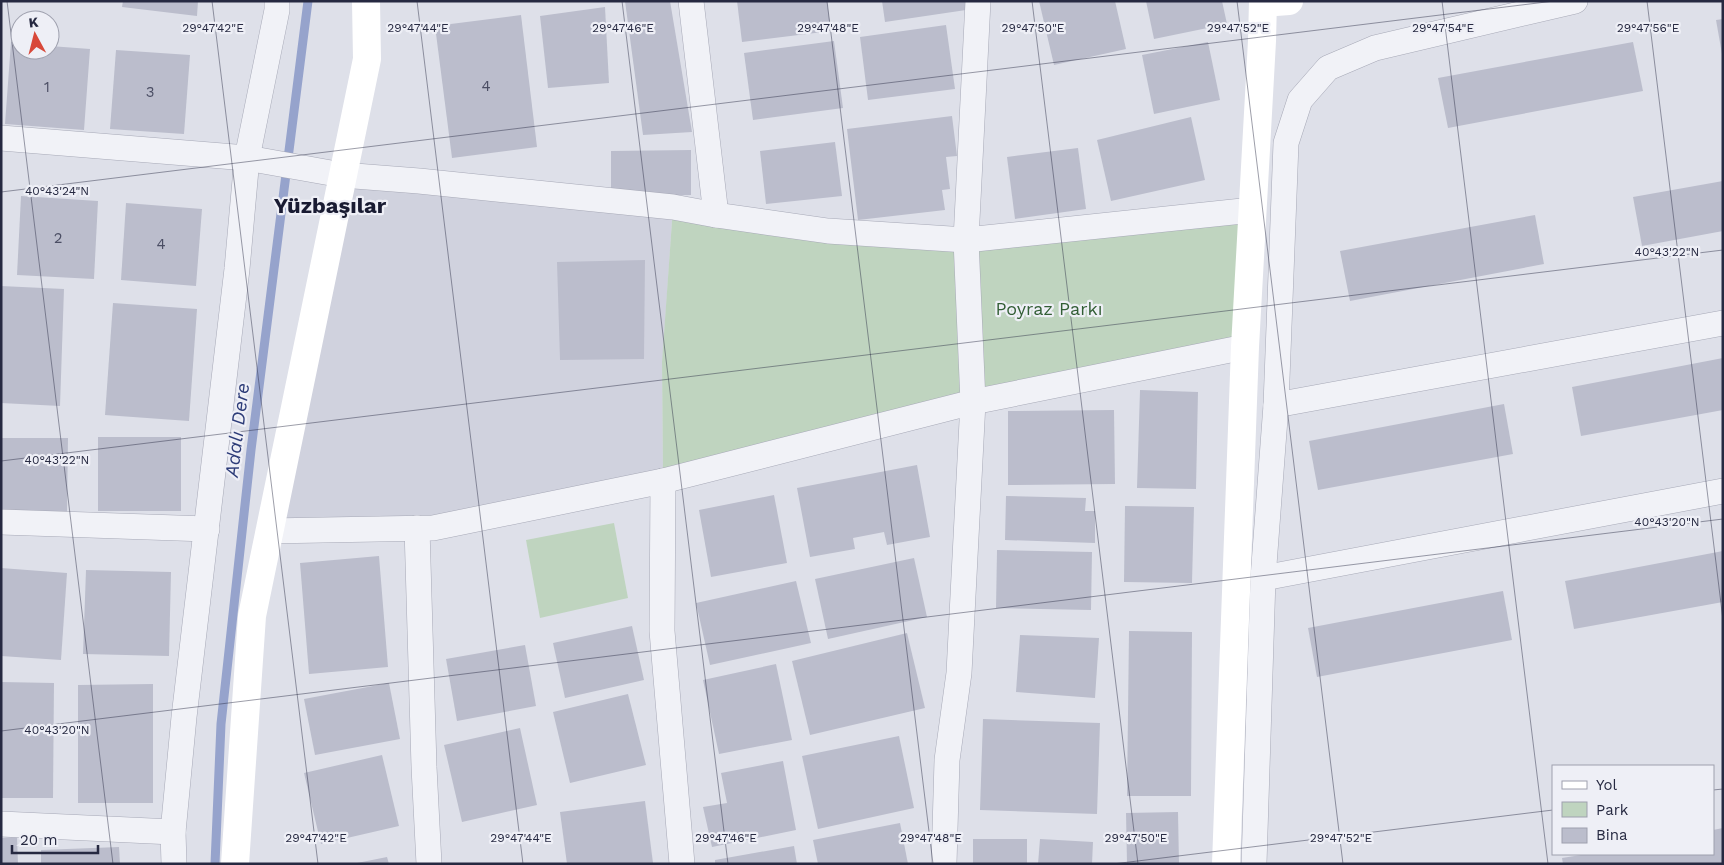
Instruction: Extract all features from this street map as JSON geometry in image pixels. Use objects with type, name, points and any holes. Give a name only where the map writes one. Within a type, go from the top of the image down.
[{"type":"street","points":[[174,864],[173,832],[184,717],[237,269],[247,158],[277,10],[277,1]]},
{"type":"street","points":[[235,864],[252,616],[366,59],[366,1]]},
{"type":"street","points":[[691,1],[716,215]]},
{"type":"street","points":[[944,864],[947,760],[958,673],[973,402],[966,240],[978,1]]},
{"type":"street","points":[[1254,864],[1263,578],[1276,405],[1286,142],[1300,100],[1328,68],[1375,48],[1575,1]]},
{"type":"street","points":[[1226,864],[1245,347],[1252,210],[1262,41],[1272,2]]},
{"type":"street","points":[[1,138],[247,158],[342,175],[673,207],[828,231],[966,240],[1252,210]]},
{"type":"street","points":[[1276,405],[1723,323]]},
{"type":"street","points":[[269,531],[433,528],[663,481],[973,402],[1245,347]]},
{"type":"street","points":[[663,481],[662,631],[682,864]]},
{"type":"street","points":[[1263,578],[1723,491]]},
{"type":"street","points":[[1,522],[206,529]]},
{"type":"street","points":[[417,528],[424,767],[429,864]]},
{"type":"street","points":[[1,824],[173,832]]},
{"type":"shaded area","points":[[342,175],[673,207],[662,365],[663,481],[433,528],[269,531]]},
{"type":"green space","name":"Poyraz Parkı","points":[[673,207],[966,240],[1252,210],[1245,347],[663,481],[662,362]]},
{"type":"green space","points":[[614,523],[628,598],[540,618],[526,540]]},
{"type":"building","points":[[123,1],[198,1],[197,16],[122,7]]},
{"type":"building","points":[[625,1],[670,1],[692,132],[643,135]]},
{"type":"building","points":[[737,1],[827,1],[831,31],[742,42]]},
{"type":"building","points":[[882,1],[965,1],[966,10],[885,22]]},
{"type":"building","points":[[1039,1],[1115,1],[1126,49],[1054,65]]},
{"type":"building","points":[[1146,1],[1222,1],[1227,24],[1154,39]]},
{"type":"building","points":[[605,7],[609,83],[548,88],[540,16]]},
{"type":"building","points":[[521,15],[537,147],[452,158],[435,26]]},
{"type":"building","points":[[1723,19],[1723,54],[1722,54],[1716,20]]},
{"type":"building","points":[[946,25],[955,89],[868,100],[860,37]]},
{"type":"building","points":[[834,41],[843,108],[753,120],[744,53]]},
{"type":"building","points":[[1208,42],[1220,100],[1154,114],[1142,55]]},
{"type":"building","points":[[1633,42],[1643,91],[1448,128],[1438,78]]},
{"type":"building","points":[[60,47],[90,49],[84,130],[5,124],[10,56],[10,60],[60,60]]},
{"type":"building","points":[[116,50],[190,55],[184,134],[110,129]]},
{"type":"building","points":[[952,116],[957,156],[946,157],[950,189],[942,190],[945,210],[858,220],[847,129]]},
{"type":"building","points":[[1191,117],[1205,180],[1111,201],[1097,140]]},
{"type":"building","points":[[835,142],[842,196],[766,204],[760,151]]},
{"type":"building","points":[[1078,148],[1086,209],[1015,219],[1007,157]]},
{"type":"building","points":[[691,150],[691,195],[611,196],[611,151]]},
{"type":"building","points":[[1723,181],[1723,231],[1642,246],[1633,197]]},
{"type":"building","points":[[21,196],[98,201],[94,279],[17,275]]},
{"type":"building","points":[[126,203],[202,209],[196,286],[121,280]]},
{"type":"building","points":[[1535,215],[1544,264],[1350,301],[1340,251]]},
{"type":"building","points":[[645,260],[644,359],[560,360],[557,262]]},
{"type":"building","points":[[1,286],[64,289],[60,406],[1,403]]},
{"type":"building","points":[[113,303],[197,309],[189,421],[105,415]]},
{"type":"building","points":[[1723,358],[1723,410],[1581,436],[1572,387]]},
{"type":"building","points":[[1140,390],[1198,392],[1196,489],[1137,488]]},
{"type":"building","points":[[1504,404],[1513,454],[1318,490],[1309,441]]},
{"type":"building","points":[[1114,410],[1115,484],[1008,485],[1008,411]]},
{"type":"building","points":[[98,437],[181,437],[181,511],[98,511]]},
{"type":"building","points":[[1,438],[68,438],[67,513],[1,512]]},
{"type":"building","points":[[917,465],[930,537],[887,545],[884,532],[853,538],[855,549],[810,557],[797,488]]},
{"type":"building","points":[[774,495],[787,563],[711,577],[699,510]]},
{"type":"building","points":[[1006,496],[1086,498],[1085,511],[1095,511],[1095,543],[1005,540]]},
{"type":"building","points":[[1125,506],[1194,507],[1192,583],[1124,582]]},
{"type":"building","points":[[997,550],[1092,552],[1091,610],[996,608]]},
{"type":"building","points":[[1723,551],[1723,602],[1574,629],[1565,581]]},
{"type":"building","points":[[379,556],[388,667],[309,674],[300,563]]},
{"type":"building","points":[[914,558],[927,617],[828,639],[815,579]]},
{"type":"building","points":[[1,568],[67,573],[61,660],[1,656]]},
{"type":"building","points":[[86,570],[171,572],[169,656],[83,654]]},
{"type":"building","points":[[796,581],[811,643],[710,665],[696,603]]},
{"type":"building","points":[[1503,591],[1512,640],[1317,677],[1308,628]]},
{"type":"building","points":[[632,626],[644,680],[565,698],[553,643]]},
{"type":"building","points":[[1129,631],[1192,632],[1191,796],[1127,796]]},
{"type":"building","points":[[907,633],[925,708],[810,735],[792,661]]},
{"type":"building","points":[[1020,635],[1099,638],[1095,698],[1016,692]]},
{"type":"building","points":[[525,645],[536,706],[457,721],[446,659]]},
{"type":"building","points":[[776,664],[792,740],[719,754],[703,680]]},
{"type":"building","points":[[1,682],[54,683],[53,798],[1,798]]},
{"type":"building","points":[[389,683],[400,739],[315,755],[304,699]]},
{"type":"building","points":[[153,684],[153,803],[78,803],[78,685]]},
{"type":"building","points":[[628,694],[646,765],[570,783],[553,712]]},
{"type":"building","points":[[983,719],[1100,723],[1097,814],[980,810]]},
{"type":"building","points":[[520,728],[537,805],[462,822],[444,745]]},
{"type":"building","points":[[899,736],[914,808],[818,829],[802,756]]},
{"type":"building","points":[[382,755],[399,826],[321,844],[304,773]]},
{"type":"building","points":[[783,761],[796,830],[712,847],[703,807],[727,803],[721,773]]},
{"type":"building","points":[[645,801],[653,863],[567,864],[560,812]]},
{"type":"building","points":[[1178,812],[1179,864],[1127,864],[1126,813]]},
{"type":"building","points":[[900,823],[908,864],[818,864],[813,840]]},
{"type":"building","points":[[1723,828],[1723,864],[1563,864],[1562,858],[1581,855],[1714,855],[1714,830]]},
{"type":"building","points":[[17,837],[18,864],[1,864],[1,838]]},
{"type":"building","points":[[973,839],[1027,839],[1027,864],[973,864]]},
{"type":"building","points":[[1040,839],[1093,842],[1092,864],[1038,864]]},
{"type":"building","points":[[794,846],[797,864],[715,864],[715,860]]},
{"type":"building","points":[[119,847],[120,864],[41,864],[41,850]]},
{"type":"building","points":[[387,857],[389,864],[357,864],[357,863]]},
{"type":"waterway","name":"Adalı Dere","points":[[215,864],[221,724],[251,450],[308,1]]},
{"type":"district","name":"Yüzbaşılar","points":[[330,205]]}]
